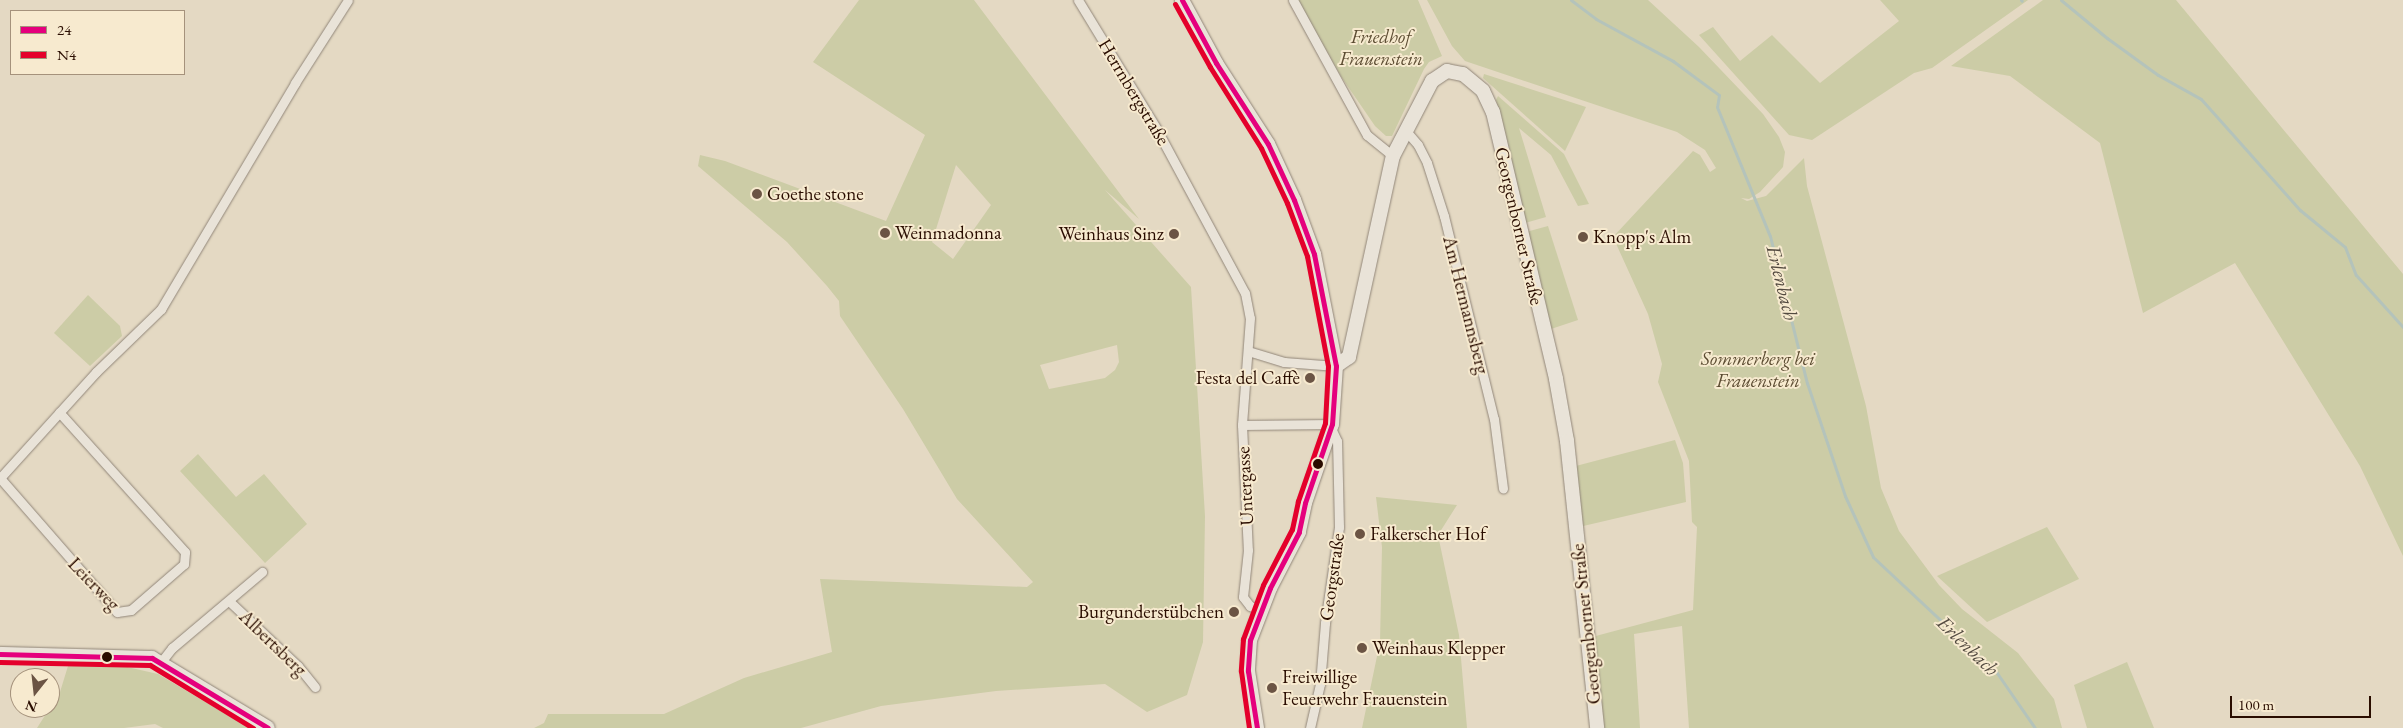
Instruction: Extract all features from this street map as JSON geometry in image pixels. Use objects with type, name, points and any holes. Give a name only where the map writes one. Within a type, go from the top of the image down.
[{"type":"main road","points":[[1182,0],[1216,63],[1268,144],[1294,200],[1314,254],[1336,366],[1337,389],[1331,426],[1305,503],[1299,532],[1260,610],[1250,640],[1248,661],[1257,728]]},
{"type":"main road","name":"Georgenborner Straße","points":[[1336,366],[1349,356],[1393,156],[1432,81],[1448,71],[1463,74],[1478,84],[1493,112],[1562,413],[1597,728]]},
{"type":"main road","points":[[0,654],[120,655],[161,662],[268,728]]},
{"type":"street","points":[[0,478],[96,372],[161,309],[224,201],[348,0]]},
{"type":"street","name":"Herrnbergstraße","points":[[1078,0],[1156,128],[1237,276],[1250,318],[1248,351]]},
{"type":"street","points":[[1293,0],[1367,135],[1393,156]]},
{"type":"street","name":"Am Hermannsberg","points":[[1406,131],[1416,141],[1427,163],[1444,216],[1494,419],[1503,488]]},
{"type":"street","points":[[1248,351],[1284,362],[1336,366]]},
{"type":"street","name":"Untergasse","points":[[1248,351],[1242,425],[1248,532],[1242,597],[1250,606],[1260,610]]},
{"type":"street","name":"Leierweg","points":[[0,478],[117,612],[131,610],[184,564],[185,552],[59,412]]},
{"type":"street","points":[[1242,425],[1331,426]]},
{"type":"street","name":"Georgstraße","points":[[1310,728],[1320,684],[1325,623],[1339,528],[1338,441],[1331,426]]},
{"type":"street","points":[[161,662],[172,648],[262,572]]},
{"type":"street","name":"Albertsberg","points":[[229,601],[298,666],[314,687]]},
{"type":"green space","points":[[859,0],[974,0],[1139,219],[1105,190],[1191,287],[1205,516],[1203,642],[1187,695],[1147,712],[1105,684],[996,691],[881,706],[801,728],[534,728],[544,723],[548,714],[664,714],[744,678],[832,652],[820,579],[1027,587],[1033,582],[957,499],[903,409],[840,316],[839,301],[827,286],[787,242],[698,166],[700,155],[725,161],[886,221],[925,135],[813,62]],"holes":[[[956,165],[991,205],[953,259],[932,242]],[[1117,345],[1119,362],[1115,370],[1105,378],[1049,389],[1040,365]]]},
{"type":"green space","name":"Friedhof Frauenstein","points":[[1297,0],[1418,0],[1442,56],[1429,62],[1424,69],[1392,136],[1386,136],[1375,126],[1340,75]]},
{"type":"green space","name":"Sommerberg bei Frauenstein","points":[[1427,0],[1648,0],[1699,47],[1763,114],[1779,137],[1785,152],[1783,167],[1760,192],[1749,199],[1741,198],[1747,201],[1766,196],[1804,158],[1807,186],[1866,406],[1881,488],[1899,531],[1939,585],[1962,609],[2018,653],[2054,699],[2062,728],[1689,728],[1682,626],[1634,634],[1640,728],[1600,728],[1592,637],[1693,610],[1697,527],[1692,522],[1689,461],[1658,382],[1662,364],[1648,314],[1613,237],[1693,151],[1700,155],[1710,172],[1716,168],[1705,150],[1677,132],[1465,61],[1452,46]]},
{"type":"green space","points":[[1880,0],[2028,0],[1932,68],[1914,73],[1812,140],[1789,135],[1699,35],[1713,27],[1740,61],[1772,35],[1820,83],[1899,21]]},
{"type":"green space","points":[[2043,0],[2176,0],[2403,274],[2403,556],[2360,466],[2235,263],[2143,313],[2100,143],[2010,76],[1951,66]]},
{"type":"green space","points":[[1484,74],[1586,107],[1565,151],[1483,78]]},
{"type":"green space","points":[[1498,96],[1564,154],[1589,204],[1578,206],[1551,155],[1519,128],[1546,217],[1525,223],[1496,100]]},
{"type":"green space","points":[[1548,226],[1578,320],[1548,330],[1526,232]]},
{"type":"green space","points":[[88,295],[120,326],[122,336],[90,366],[54,333]]},
{"type":"green space","points":[[1675,440],[1683,463],[1686,502],[1579,527],[1572,467]]},
{"type":"green space","points":[[198,454],[236,497],[264,474],[307,524],[265,563],[180,471]]},
{"type":"green space","points":[[1376,497],[1457,505],[1438,535],[1459,635],[1467,728],[1362,728],[1380,642],[1382,547]]},
{"type":"green space","points":[[2047,527],[2079,579],[1987,622],[1937,576]]},
{"type":"green space","points":[[2127,662],[2154,728],[2087,728],[2074,685]]},
{"type":"green space","points":[[114,664],[158,674],[249,728],[163,728],[155,724],[124,728],[37,728],[43,718],[60,718],[60,692],[68,666]]},
{"type":"waterway","name":"Erlenbach","points":[[1571,0],[1596,19],[1673,61],[1719,95],[1717,107],[1770,236],[1807,383],[1845,496],[1873,557],[1997,673],[2035,728]]},
{"type":"waterway","points":[[2061,0],[2107,38],[2158,75],[2201,99],[2300,210],[2345,247],[2356,275],[2403,327]]},
{"type":"transit line","name":"24","points":[[1182,0],[1216,63],[1268,144],[1294,200],[1314,254],[1336,366],[1332,424],[1305,503],[1299,532],[1270,588],[1250,640],[1248,671],[1257,728]]},
{"type":"transit line","name":"N4","points":[[1175,4],[1210,67],[1261,148],[1287,203],[1307,256],[1328,366],[1325,423],[1298,501],[1292,529],[1263,585],[1243,639],[1241,671],[1249,728]]},
{"type":"transit line","name":"24","points":[[0,654],[152,658],[268,728]]},
{"type":"transit line","name":"N4","points":[[0,662],[150,665],[253,728]]},
{"type":"place","name":"Goethe stone","points":[[757,194]]},
{"type":"place","name":"Weinmadonna","points":[[885,233]]},
{"type":"place","name":"Weinhaus Sinz","points":[[1174,234]]},
{"type":"place","name":"Knopp's Alm","points":[[1583,237]]},
{"type":"place","name":"Festa del Caffè","points":[[1310,378]]},
{"type":"place","name":"Falkerscher Hof","points":[[1360,534]]},
{"type":"place","name":"Burgunderstübchen","points":[[1234,612]]},
{"type":"place","name":"Weinhaus Klepper","points":[[1362,648]]},
{"type":"place","name":"Freiwillige Feuerwehr Frauenstein","points":[[1272,688]]}]
